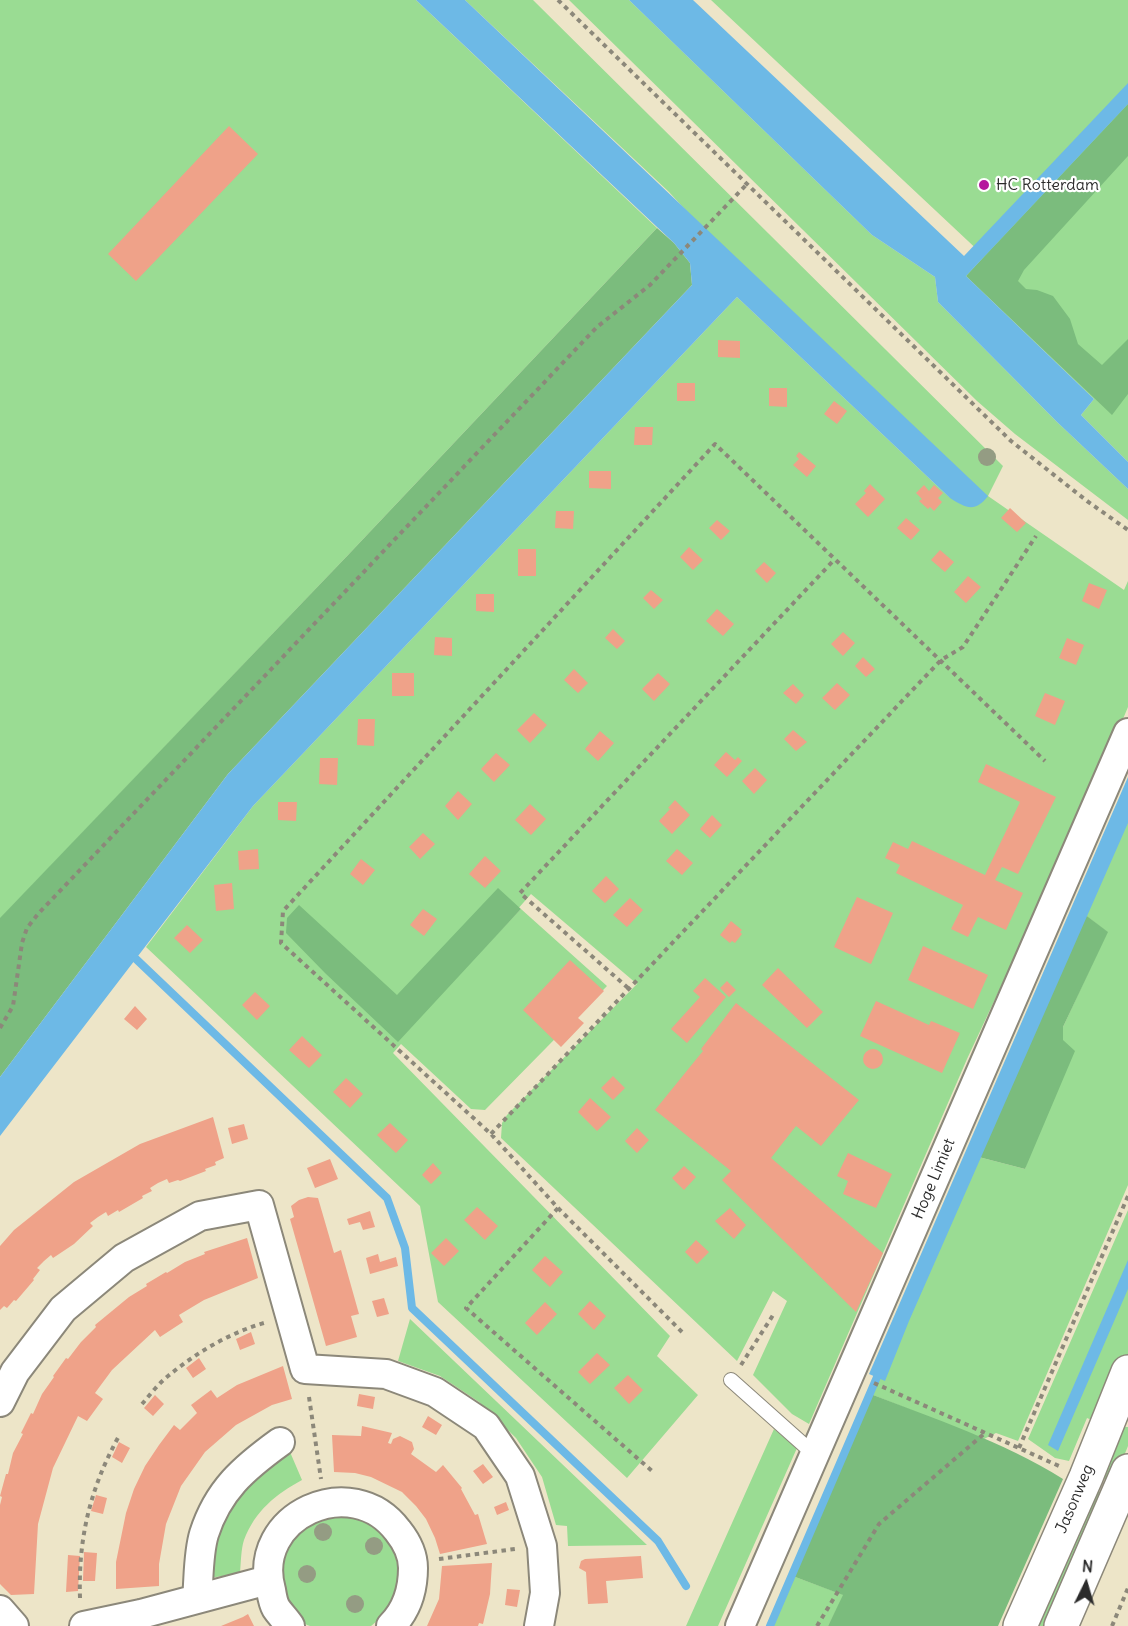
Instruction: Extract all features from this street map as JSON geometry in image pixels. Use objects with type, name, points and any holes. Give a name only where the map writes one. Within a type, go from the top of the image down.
[{"type":"street","name":"Hoge Limiet","points":[[740,1626],[1128,732]]},
{"type":"street","points":[[0,1402],[15,1371],[63,1309],[124,1257],[200,1216],[259,1205],[305,1369],[386,1374],[435,1392],[486,1426],[520,1476],[542,1546],[545,1593],[539,1626]]},
{"type":"street","name":"Jasonweg","points":[[1020,1626],[1126,1380]]},
{"type":"street","points":[[197,1599],[204,1536],[218,1499],[250,1463],[280,1442]]},
{"type":"street","points":[[1061,1626],[1128,1471]]},
{"type":"street","points":[[290,1626],[275,1606],[268,1580],[269,1560],[276,1540],[289,1523],[306,1510],[325,1503],[349,1502],[371,1508],[391,1521],[405,1540],[413,1562],[413,1582],[408,1602],[391,1626]]},
{"type":"street","points":[[82,1616],[143,1620],[197,1599],[268,1580]]},
{"type":"street","points":[[0,1610],[14,1626]]},
{"type":"lane","points":[[731,1380],[814,1454]]},
{"type":"path","points":[[558,0],[1011,441],[1128,530]]},
{"type":"path","points":[[0,1028],[13,1006],[22,943],[27,928],[38,914],[597,327],[643,291],[746,185]]},
{"type":"path","points":[[682,1332],[558,1208],[491,1134],[281,943],[283,910],[715,444],[1045,761]]},
{"type":"path","points":[[491,1134],[940,660],[963,647],[1036,536]]},
{"type":"path","points":[[628,988],[520,893],[834,560]]},
{"type":"path","points":[[1019,1448],[1128,1196]]},
{"type":"path","points":[[558,1208],[466,1308],[652,1471]]},
{"type":"path","points":[[731,1380],[775,1312]]},
{"type":"path","points":[[142,1404],[166,1377],[204,1350],[243,1329],[290,1316]]},
{"type":"path","points":[[305,1369],[325,1503]]},
{"type":"path","points":[[888,1389],[1069,1471]]},
{"type":"path","points":[[817,1626],[879,1524],[985,1433]]},
{"type":"path","points":[[82,1616],[83,1542],[86,1519],[96,1483],[119,1436]]},
{"type":"path","points":[[413,1562],[542,1546]]},
{"type":"path","points":[[1112,1626],[1128,1588]]},
{"type":"green space","points":[[0,0],[416,0],[657,228],[0,919]]},
{"type":"green space","points":[[465,0],[533,0],[1003,466],[988,496],[1124,590],[1128,581],[1128,707],[1093,790],[967,1059],[809,1424],[792,1414],[753,1375],[787,1301],[773,1291],[737,1361],[501,1138],[502,1123],[507,1115],[637,984],[531,894],[479,953],[521,909],[607,986],[485,1110],[471,1109],[401,1044],[393,1053],[670,1336],[657,1356],[698,1395],[627,1478],[438,1302],[420,1206],[146,947],[253,806],[737,297],[950,498],[669,192]]},
{"type":"green space","points":[[569,0],[629,0],[872,235],[935,277],[938,302],[1057,422],[1128,489],[1128,520],[1015,434],[977,401]]},
{"type":"green space","name":"HC Rotterdam","points":[[711,0],[1128,0],[1128,462],[1081,415],[1094,399],[966,276],[984,256]]},
{"type":"green space","points":[[1128,104],[1128,156],[1024,270],[1018,281],[1026,289],[1053,296],[1070,319],[1078,344],[1102,365],[1128,339],[1128,394],[1112,415],[966,276]]},
{"type":"green space","points":[[657,228],[674,243],[690,263],[692,285],[228,774],[0,1077],[0,918]]},
{"type":"green space","points":[[1128,788],[1128,1185],[1018,1441],[996,1433],[984,1439],[868,1393],[971,1155],[1025,1169],[1063,1040],[1063,1027],[1107,932],[1079,910]]},
{"type":"green space","points":[[498,888],[521,909],[398,1042],[286,933],[287,918],[299,905],[397,995]]},
{"type":"green space","points":[[1079,910],[1108,932],[1063,1027],[1063,1040],[1075,1051],[1025,1169],[971,1155]]},
{"type":"green space","points":[[1128,1210],[1128,1356],[1099,1423],[1087,1418],[1069,1461],[1055,1458],[1028,1439]]},
{"type":"green space","points":[[410,1319],[647,1545],[568,1546],[567,1526],[556,1525],[542,1477],[516,1438],[479,1402],[440,1376],[398,1361]]},
{"type":"green space","points":[[868,1393],[1017,1453],[1063,1479],[998,1626],[828,1626],[843,1595],[790,1575]]},
{"type":"green space","points":[[1119,1427],[1128,1427],[1128,1446],[1113,1483],[1097,1475]]},
{"type":"green space","points":[[774,1429],[797,1448],[718,1626],[686,1626]]},
{"type":"green space","points":[[290,1452],[302,1480],[275,1497],[254,1520],[243,1544],[240,1573],[210,1578],[212,1546],[223,1512],[246,1479]]},
{"type":"green space","points":[[1091,1488],[1106,1495],[1049,1626],[1031,1626]]},
{"type":"green space","points":[[328,1513],[369,1519],[398,1550],[402,1571],[390,1610],[371,1626],[310,1626],[292,1611],[287,1599],[282,1571],[286,1545],[295,1533]]},
{"type":"green space","points":[[790,1575],[844,1595],[828,1626],[768,1626]]},
{"type":"water","points":[[416,0],[465,0],[988,496],[974,507],[966,506],[950,498],[737,297],[253,806],[0,1136],[0,1077],[228,774],[692,285],[690,263],[674,243]]},
{"type":"water","points":[[629,0],[693,0],[964,256],[1128,83],[1128,104],[966,276],[1094,399],[1081,415],[1128,462],[1128,489],[1057,422],[938,302],[935,277],[872,235]]},
{"type":"water","points":[[1128,777],[1128,823],[909,1321],[885,1381],[869,1374]]},
{"type":"water","points":[[1128,1260],[1128,1289],[1058,1451],[1048,1445]]},
{"type":"building","points":[[229,126],[258,154],[136,281],[108,254]]},
{"type":"building","points":[[718,340],[740,341],[740,358],[718,357]]},
{"type":"building","points":[[677,383],[695,383],[695,401],[677,401]]},
{"type":"building","points":[[769,388],[787,388],[787,407],[769,406]]},
{"type":"building","points":[[834,401],[847,411],[837,424],[824,414]]},
{"type":"building","points":[[635,427],[653,427],[652,445],[634,445]]},
{"type":"building","points":[[799,452],[816,466],[807,477],[793,465],[799,459],[796,456]]},
{"type":"building","points":[[589,471],[611,471],[611,489],[589,488]]},
{"type":"building","points":[[870,484],[885,499],[868,517],[855,504],[866,493],[864,491]]},
{"type":"building","points":[[924,485],[929,491],[934,485],[943,493],[938,498],[942,502],[934,511],[919,501],[922,499],[916,493]]},
{"type":"building","points":[[1010,508],[1026,523],[1017,532],[1001,518]]},
{"type":"building","points":[[556,511],[574,511],[573,529],[555,528]]},
{"type":"building","points":[[906,518],[920,530],[911,540],[897,528]]},
{"type":"building","points":[[717,520],[730,531],[721,540],[709,528]]},
{"type":"building","points":[[689,547],[703,560],[693,570],[680,557]]},
{"type":"building","points":[[518,549],[536,549],[536,576],[518,576]]},
{"type":"building","points":[[940,550],[954,562],[945,572],[931,560]]},
{"type":"building","points":[[764,562],[776,573],[767,583],[755,571]]},
{"type":"building","points":[[968,576],[981,587],[966,603],[954,592]]},
{"type":"building","points":[[1089,583],[1107,590],[1099,609],[1082,601]]},
{"type":"building","points":[[651,590],[663,600],[654,609],[643,598]]},
{"type":"building","points":[[476,594],[494,594],[494,612],[476,611]]},
{"type":"building","points":[[717,609],[734,624],[723,636],[706,621]]},
{"type":"building","points":[[613,629],[625,641],[617,649],[605,638]]},
{"type":"building","points":[[843,632],[855,643],[843,656],[831,644]]},
{"type":"building","points":[[435,637],[452,638],[452,656],[434,655]]},
{"type":"building","points":[[1067,638],[1084,645],[1076,665],[1059,658]]},
{"type":"building","points":[[863,657],[875,669],[866,677],[855,666]]},
{"type":"building","points":[[574,669],[588,683],[578,693],[564,680]]},
{"type":"building","points":[[392,673],[414,673],[414,696],[392,696]]},
{"type":"building","points":[[658,673],[670,684],[654,701],[642,689]]},
{"type":"building","points":[[837,683],[850,695],[835,710],[822,698]]},
{"type":"building","points":[[793,684],[804,695],[796,704],[783,693]]},
{"type":"building","points":[[1045,693],[1065,701],[1055,725],[1035,716]]},
{"type":"building","points":[[534,713],[547,725],[530,743],[517,730]]},
{"type":"building","points":[[358,719],[375,719],[374,746],[357,745]]},
{"type":"building","points":[[793,730],[807,742],[796,751],[784,739]]},
{"type":"building","points":[[600,731],[614,743],[598,761],[585,749]]},
{"type":"building","points":[[726,752],[735,760],[738,757],[742,761],[727,777],[714,765]]},
{"type":"building","points":[[496,753],[510,765],[494,782],[481,769]]},
{"type":"building","points":[[320,758],[338,758],[337,785],[319,784]]},
{"type":"building","points":[[986,764],[1056,797],[1018,874],[1002,867],[995,880],[1023,893],[1006,930],[978,917],[968,937],[951,929],[963,905],[896,873],[900,865],[885,858],[893,842],[908,849],[912,841],[985,875],[1020,802],[978,782]]},
{"type":"building","points":[[755,768],[767,780],[754,794],[742,781]]},
{"type":"building","points":[[458,791],[472,804],[458,820],[445,806]]},
{"type":"building","points":[[675,800],[690,815],[672,834],[659,821]]},
{"type":"building","points":[[278,802],[297,802],[296,821],[278,820]]},
{"type":"building","points":[[530,804],[546,819],[531,835],[515,820]]},
{"type":"building","points":[[712,815],[722,825],[710,838],[700,829]]},
{"type":"building","points":[[423,833],[435,844],[420,859],[409,847]]},
{"type":"building","points":[[258,849],[259,869],[239,870],[238,851]]},
{"type":"building","points":[[677,849],[693,863],[682,875],[666,861]]},
{"type":"building","points":[[485,856],[501,871],[485,888],[469,874]]},
{"type":"building","points":[[361,859],[375,870],[363,885],[350,874]]},
{"type":"building","points":[[606,876],[619,889],[605,903],[592,891]]},
{"type":"building","points":[[232,883],[234,909],[216,911],[214,885]]},
{"type":"building","points":[[857,897],[893,913],[871,964],[834,947]]},
{"type":"building","points":[[630,898],[643,910],[627,927],[613,915]]},
{"type":"building","points":[[423,909],[437,919],[424,936],[410,925]]},
{"type":"building","points":[[731,921],[742,930],[740,932],[742,934],[735,943],[732,941],[730,943],[720,935]]},
{"type":"building","points":[[187,925],[203,940],[190,953],[174,938]]},
{"type":"building","points":[[923,946],[988,975],[973,1009],[908,980]]},
{"type":"building","points":[[570,960],[604,991],[578,1018],[584,1023],[561,1047],[523,1010]]},
{"type":"building","points":[[778,968],[823,1012],[807,1028],[762,985]]},
{"type":"building","points":[[705,978],[726,997],[687,1043],[671,1029],[700,997],[693,991]]},
{"type":"building","points":[[727,981],[736,990],[729,997],[720,988]]},
{"type":"building","points":[[255,992],[270,1006],[257,1020],[242,1005]]},
{"type":"building","points":[[876,1001],[929,1025],[931,1021],[960,1033],[942,1073],[860,1036]]},
{"type":"building","points":[[736,1003],[859,1100],[821,1146],[796,1126],[771,1158],[883,1253],[856,1312],[722,1180],[731,1171],[655,1110],[703,1051],[701,1049]]},
{"type":"building","points":[[135,1006],[147,1019],[137,1030],[124,1019]]},
{"type":"building","points":[[302,1036],[322,1055],[309,1068],[289,1050]]},
{"type":"building","points":[[873,1049],[880,1052],[883,1059],[880,1066],[873,1069],[866,1066],[863,1059],[866,1052]]},
{"type":"building","points":[[613,1076],[625,1088],[613,1100],[601,1088]]},
{"type":"building","points":[[346,1078],[363,1094],[350,1108],[333,1092]]},
{"type":"building","points":[[590,1098],[611,1117],[597,1131],[578,1112]]},
{"type":"building","points":[[213,1117],[224,1158],[215,1162],[216,1165],[205,1169],[206,1171],[180,1181],[169,1183],[167,1179],[158,1183],[150,1188],[152,1191],[142,1196],[143,1198],[119,1212],[118,1210],[108,1216],[106,1212],[98,1217],[90,1223],[93,1226],[74,1244],[53,1258],[51,1255],[44,1261],[37,1268],[40,1270],[34,1280],[16,1301],[14,1300],[7,1308],[4,1306],[0,1310],[0,1246],[14,1230],[74,1182],[140,1144]]},
{"type":"building","points":[[390,1123],[408,1140],[396,1153],[377,1135]]},
{"type":"building","points":[[244,1124],[248,1139],[232,1144],[228,1128]]},
{"type":"building","points":[[637,1128],[649,1140],[637,1153],[625,1141]]},
{"type":"building","points":[[848,1153],[892,1174],[876,1208],[843,1194],[848,1181],[837,1176]]},
{"type":"building","points":[[330,1159],[338,1179],[315,1188],[307,1168]]},
{"type":"building","points":[[433,1163],[442,1173],[431,1184],[422,1175]]},
{"type":"building","points":[[684,1166],[696,1177],[684,1190],[672,1178]]},
{"type":"building","points":[[308,1197],[318,1198],[334,1253],[341,1250],[359,1314],[351,1316],[357,1337],[326,1346],[290,1219],[294,1217],[291,1206]]},
{"type":"building","points":[[477,1207],[498,1226],[485,1240],[464,1220]]},
{"type":"building","points":[[730,1208],[746,1225],[734,1239],[715,1221]]},
{"type":"building","points":[[370,1211],[375,1227],[363,1230],[360,1222],[349,1225],[347,1219]]},
{"type":"building","points":[[247,1238],[258,1278],[204,1300],[179,1315],[183,1322],[160,1337],[155,1330],[112,1370],[95,1393],[103,1399],[87,1421],[78,1416],[53,1468],[38,1524],[34,1594],[11,1595],[0,1584],[0,1505],[2,1497],[0,1496],[13,1453],[23,1434],[21,1433],[53,1376],[66,1358],[68,1359],[96,1327],[95,1325],[129,1297],[147,1286],[146,1284],[185,1262],[205,1254],[204,1252]]},
{"type":"building","points":[[446,1238],[459,1251],[444,1266],[431,1253]]},
{"type":"building","points":[[696,1240],[709,1252],[697,1264],[685,1252]]},
{"type":"building","points":[[378,1254],[380,1262],[396,1257],[398,1266],[370,1274],[366,1258]]},
{"type":"building","points":[[545,1256],[563,1272],[550,1287],[532,1270]]},
{"type":"building","points":[[384,1298],[389,1314],[377,1317],[372,1301]]},
{"type":"building","points":[[590,1301],[606,1316],[594,1330],[578,1314]]},
{"type":"building","points":[[545,1302],[557,1314],[537,1335],[525,1323]]},
{"type":"building","points":[[251,1332],[255,1344],[240,1350],[236,1339]]},
{"type":"building","points":[[597,1353],[610,1365],[590,1384],[578,1372]]},
{"type":"building","points":[[199,1358],[206,1369],[193,1378],[186,1368]]},
{"type":"building","points":[[283,1366],[292,1399],[272,1405],[236,1425],[205,1452],[181,1486],[166,1524],[159,1564],[159,1586],[116,1589],[116,1562],[126,1513],[145,1466],[159,1445],[174,1425],[180,1430],[197,1413],[191,1405],[211,1390],[217,1398],[237,1385]]},
{"type":"building","points":[[628,1375],[643,1390],[629,1404],[614,1388]]},
{"type":"building","points":[[359,1394],[375,1397],[373,1409],[357,1406]]},
{"type":"building","points":[[155,1395],[164,1404],[153,1416],[144,1408]]},
{"type":"building","points":[[428,1416],[442,1425],[436,1435],[422,1427]]},
{"type":"building","points":[[362,1426],[392,1433],[388,1443],[391,1444],[393,1439],[400,1436],[412,1442],[414,1449],[411,1454],[436,1472],[443,1465],[462,1488],[475,1515],[478,1514],[487,1544],[440,1554],[426,1519],[402,1492],[371,1477],[355,1473],[334,1472],[332,1435],[361,1436]]},
{"type":"building","points":[[119,1442],[130,1448],[122,1463],[112,1457]]},
{"type":"building","points":[[483,1464],[493,1477],[483,1484],[473,1471]]},
{"type":"building","points":[[96,1495],[107,1498],[103,1514],[91,1511]]},
{"type":"building","points":[[506,1502],[509,1510],[497,1515],[494,1507]]},
{"type":"building","points":[[84,1552],[97,1553],[95,1581],[83,1581]]},
{"type":"building","points":[[68,1555],[80,1556],[78,1591],[66,1592]]},
{"type":"building","points":[[641,1556],[643,1578],[606,1581],[608,1603],[588,1604],[586,1572],[579,1568],[581,1561]]},
{"type":"building","points":[[492,1563],[490,1594],[483,1624],[479,1623],[478,1626],[427,1626],[439,1599],[442,1566]]},
{"type":"building","points":[[507,1589],[520,1590],[517,1607],[505,1605]]},
{"type":"building","points":[[248,1614],[254,1626],[221,1626],[243,1617]]},
{"type":"waterway","points":[[136,959],[387,1198],[405,1248],[412,1308],[658,1541],[686,1586]]},
{"type":"waterway","points":[[770,1626],[877,1377]]},
{"type":"place","name":"HC Rotterdam","points":[[984,185]]}]
